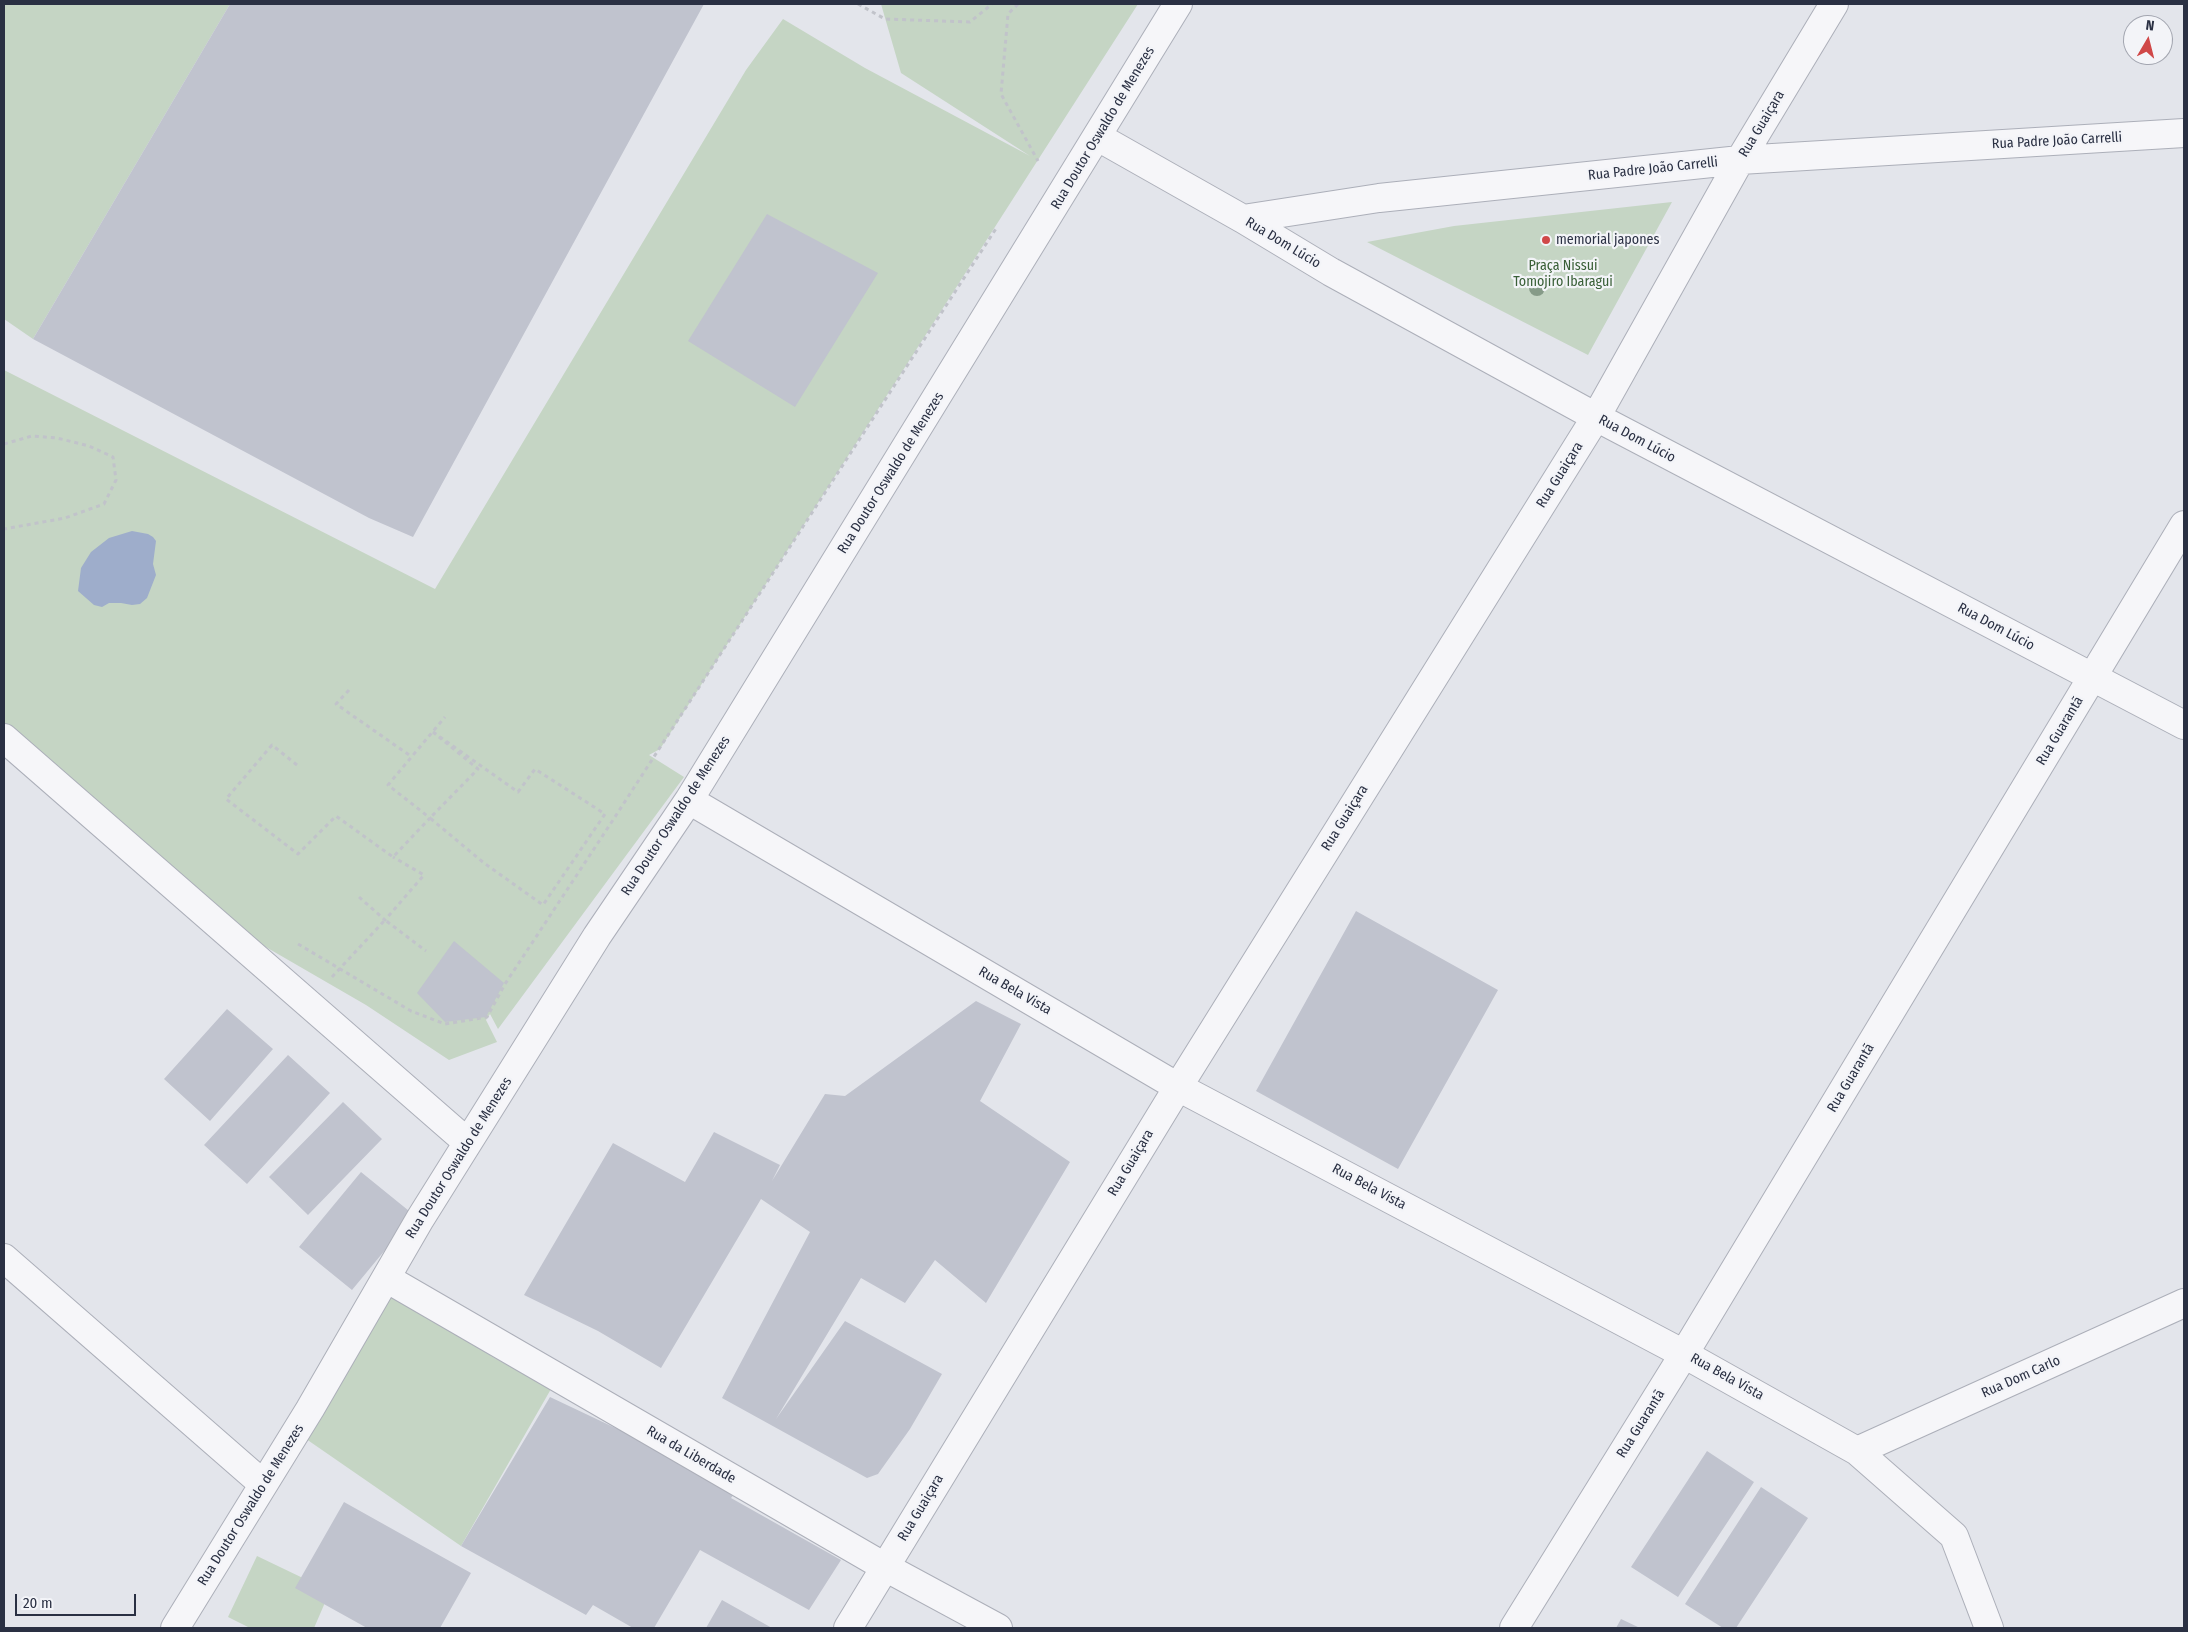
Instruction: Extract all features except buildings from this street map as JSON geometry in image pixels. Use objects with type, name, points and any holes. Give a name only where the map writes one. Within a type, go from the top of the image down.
[{"type":"street","name":"Rua Doutor Oswaldo de Menezes","points":[[175,1628],[310,1409],[467,1142],[597,936],[689,800],[1178,4]]},
{"type":"street","name":"Rua Guaiçara","points":[[848,1628],[1178,1087],[1596,417],[1740,160],[1834,4]]},
{"type":"street","name":"Rua Padre João Carrelli","points":[[1243,218],[1379,198],[1740,160],[2184,133]]},
{"type":"street","name":"Rua Dom Lúcio","points":[[1098,137],[1243,218],[1331,272],[1596,417],[2184,725]]},
{"type":"street","name":"Rua Guarantã","points":[[1514,1628],[1684,1354],[2184,525]]},
{"type":"street","points":[[4,738],[467,1142]]},
{"type":"street","name":"Rua Bela Vista","points":[[689,800],[1178,1087],[1684,1354],[1857,1451],[1954,1536],[1989,1628]]},
{"type":"street","points":[[4,1258],[263,1484]]},
{"type":"street","name":"Rua da Liberdade","points":[[386,1278],[885,1567],[998,1628]]},
{"type":"street","name":"Rua Dom Carlo","points":[[1857,1451],[2184,1303]]},
{"type":"path","points":[[858,4],[885,19],[970,22],[992,4]]},
{"type":"path","points":[[1018,4],[1008,14],[1001,94],[1038,161]]},
{"type":"path","points":[[1033,169],[1043,153]]},
{"type":"path","points":[[297,944],[411,1011],[445,1024],[487,1017],[505,984],[614,820],[998,225]]},
{"type":"path","points":[[4,444],[32,436],[58,438],[89,446],[112,457],[116,480],[104,504],[64,518],[4,529]]},
{"type":"path","points":[[349,690],[336,704],[412,757]]},
{"type":"path","points":[[433,732],[518,792],[535,769],[605,814],[543,905],[484,863],[388,785],[445,717]]},
{"type":"path","points":[[393,857],[478,769],[433,732]]},
{"type":"path","points":[[297,764],[272,745],[226,799],[298,854],[336,816],[393,857],[424,875],[308,1003]]},
{"type":"path","points":[[360,897],[385,920],[426,951]]},
{"type":"green space","points":[[4,4],[230,4],[33,339],[4,319]]},
{"type":"green space","points":[[881,4],[1138,4],[660,749],[649,755],[684,777],[498,1029],[490,1014],[486,1020],[497,1042],[449,1060],[366,1005],[214,917],[4,733],[4,370],[435,589],[746,70],[783,19],[865,68],[1030,156],[901,73]]},
{"type":"green space","name":"Praça Nissui Tomojiro Ibaragui","points":[[1672,202],[1588,355],[1367,242],[1454,226]]},
{"type":"green space","points":[[386,1278],[499,1343],[491,1356],[551,1389],[461,1546],[296,1432]]},
{"type":"green space","points":[[257,1556],[330,1591],[314,1628],[250,1628],[228,1617]]},
{"type":"water","points":[[132,531],[148,534],[156,541],[153,564],[156,575],[147,598],[140,604],[109,603],[102,607],[94,605],[78,591],[81,568],[91,552],[109,538]]},
{"type":"place","name":"memorial japones","points":[[1546,240]]}]
